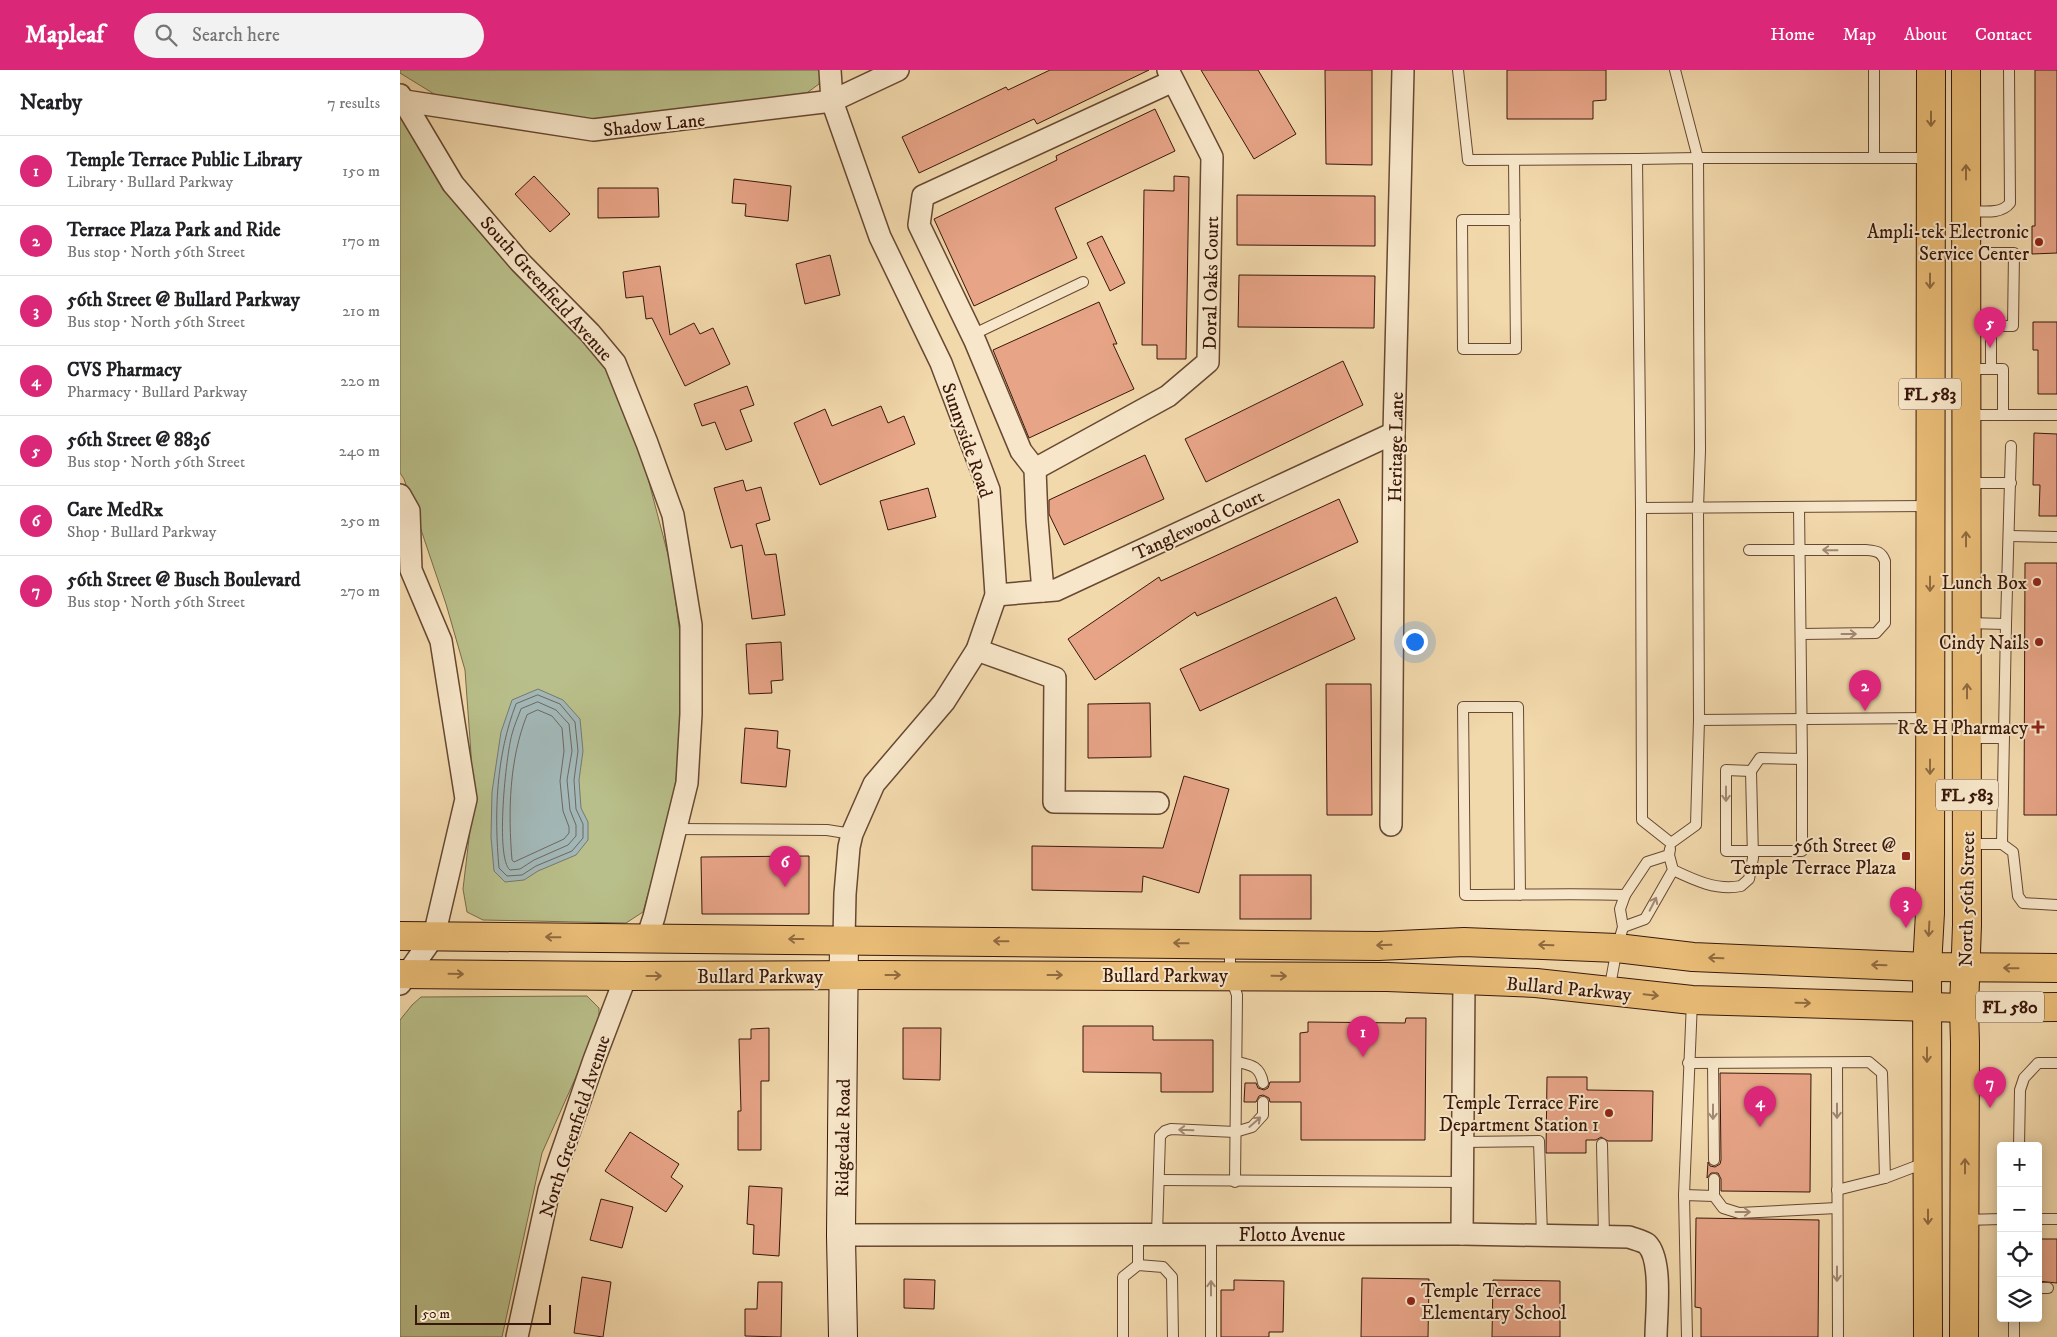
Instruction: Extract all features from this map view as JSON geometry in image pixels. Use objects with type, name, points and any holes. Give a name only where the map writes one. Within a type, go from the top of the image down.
[{"type":"main road","name":"North 56th Street","points":[[1928,1337],[1927,967],[1930,903],[1931,70]]},
{"type":"main road","name":"North 56th Street","points":[[1964,1337],[1964,1008],[1967,844],[1966,415],[1979,369],[1978,326],[1966,253],[1966,70]]},
{"type":"main road","points":[[1931,158],[1940,172],[1945,187],[1948,212],[1950,307],[1954,322],[1959,325],[1978,326]]},
{"type":"main road","points":[[1930,445],[1944,470],[1947,553],[1954,610],[1967,623]]},
{"type":"main road","name":"Bullard Parkway","points":[[400,936],[844,939],[1378,946],[1620,937],[1693,957],[1927,967]]},
{"type":"main road","name":"FL 580","points":[[1927,967],[2057,968]]},
{"type":"main road","name":"Bullard Parkway","points":[[403,977],[844,975],[1388,977],[1536,983],[1692,1000],[1928,1006]]},
{"type":"main road","name":"FL 580","points":[[1928,1006],[1964,1008],[2057,1007]]},
{"type":"street","name":"Sunnyside Road","points":[[830,70],[832,101],[880,237],[942,363],[989,490],[996,595],[977,650],[944,702],[874,784],[852,834],[846,869],[844,939]]},
{"type":"street","name":"Shadow Lane","points":[[402,98],[593,130],[832,101],[898,70]]},
{"type":"street","name":"Heritage Lane","points":[[1391,824],[1394,432],[1403,70]]},
{"type":"street","points":[[1043,591],[1034,469],[1021,451],[972,335],[919,225],[923,196],[1170,75]]},
{"type":"street","name":"Doral Oaks Court","points":[[1034,469],[1168,396],[1208,362],[1212,157],[1170,75]]},
{"type":"street","name":"South Greenfield Avenue","points":[[402,98],[454,184],[520,262],[590,333],[615,363],[673,515],[691,625],[691,714],[687,783],[654,917],[647,938]]},
{"type":"street","name":"Tanglewood Court","points":[[996,595],[1056,590],[1394,432]]},
{"type":"street","points":[[400,494],[409,511],[406,568],[441,641],[466,799],[434,936],[403,977]]},
{"type":"street","points":[[977,650],[1055,678],[1054,802],[1158,803]]},
{"type":"street","name":"Ridgedale Road","points":[[843,1337],[841,1235],[844,939]]},
{"type":"street","name":"North Greenfield Avenue","points":[[517,1337],[549,1190],[594,1060],[626,976]]},
{"type":"street","points":[[1462,1234],[1464,980]]},
{"type":"street","name":"Flotto Avenue","points":[[841,1235],[1462,1234],[1628,1237],[1646,1244],[1653,1254],[1657,1269],[1656,1337]]},
{"type":"lane","points":[[1458,70],[1468,160],[1931,158]]},
{"type":"lane","points":[[1620,937],[1645,919],[1673,870],[1669,855],[1671,843],[1696,824],[1699,720],[1698,508],[1700,450],[1698,158],[1675,70]]},
{"type":"lane","points":[[1874,70],[1874,158]]},
{"type":"lane","points":[[1966,211],[1998,211],[2006,208],[2010,203],[2010,70]]},
{"type":"lane","points":[[1637,159],[1642,820],[1671,843]]},
{"type":"lane","points":[[1514,160],[1515,220],[1516,349],[1462,349],[1462,220],[1515,220]]},
{"type":"lane","points":[[1966,253],[2014,253],[2014,326],[1978,326]]},
{"type":"lane","points":[[972,335],[1084,282]]},
{"type":"lane","points":[[1979,369],[2003,370],[2003,415]]},
{"type":"lane","points":[[1966,415],[2057,415]]},
{"type":"lane","points":[[2002,844],[2011,446]]},
{"type":"lane","points":[[1966,483],[2011,482]]},
{"type":"lane","points":[[1641,508],[1930,506]]},
{"type":"lane","points":[[1751,771],[1726,770],[1726,851],[1802,851],[1799,507]]},
{"type":"lane","points":[[2009,536],[2057,537]]},
{"type":"lane","points":[[1749,550],[1878,551],[1885,561],[1885,623],[1876,633],[1801,634]]},
{"type":"lane","points":[[1967,623],[2006,624]]},
{"type":"lane","points":[[1520,895],[1518,707],[1463,707],[1465,895],[1520,895],[1583,893],[1625,895]]},
{"type":"lane","points":[[1699,720],[1930,718]]},
{"type":"lane","points":[[1967,738],[2004,738]]},
{"type":"lane","points":[[1673,870],[1696,881],[1717,886],[1741,886],[1749,879],[1752,851],[1751,771],[1760,758],[1802,759]]},
{"type":"lane","points":[[675,829],[819,830],[852,834]]},
{"type":"lane","points":[[1967,844],[2002,844],[2013,852],[2018,896],[2023,903],[2057,905]]},
{"type":"lane","points":[[1609,991],[1620,937],[1620,909],[1625,895],[1647,862],[1669,855]]},
{"type":"lane","points":[[1230,944],[1230,975],[1236,995],[1235,1182]]},
{"type":"lane","points":[[1687,1337],[1684,1195],[1692,1000]]},
{"type":"lane","points":[[1236,1062],[1256,1068],[1261,1074],[1263,1082]]},
{"type":"lane","points":[[1837,1062],[1838,1337]]},
{"type":"lane","points":[[1688,1064],[1869,1062],[1882,1073],[1885,1178]]},
{"type":"lane","points":[[2019,1142],[2020,1090],[2024,1078],[2038,1062],[2057,1063]]},
{"type":"lane","points":[[1713,1064],[1714,1160]]},
{"type":"lane","points":[[1122,1337],[1123,1278],[1138,1265],[1157,1214],[1160,1136],[1165,1131],[1172,1129],[1235,1132],[1257,1123],[1263,1115],[1263,1102]]},
{"type":"lane","points":[[1462,1142],[1539,1141],[1542,1236]]},
{"type":"lane","points":[[1602,1144],[1604,1236]]},
{"type":"lane","points":[[1837,1190],[1885,1178],[1928,1162]]},
{"type":"lane","points":[[1714,1179],[1714,1196],[1724,1208],[1738,1213],[1837,1208]]},
{"type":"lane","points":[[1159,1180],[1462,1182]]},
{"type":"lane","points":[[1684,1195],[1714,1196]]},
{"type":"lane","points":[[1964,1220],[1997,1219]]},
{"type":"lane","points":[[2042,1219],[2057,1219]]},
{"type":"lane","points":[[1211,1234],[1211,1337]]},
{"type":"lane","points":[[1138,1265],[1163,1267],[1172,1278],[1173,1337]]},
{"type":"lane","points":[[2014,1322],[2014,1337]]},
{"type":"green space","points":[[400,70],[821,70],[819,84],[804,95],[615,119],[563,118],[439,97],[400,73]]},
{"type":"green space","points":[[400,115],[486,238],[545,303],[588,346],[613,378],[645,467],[671,566],[684,664],[678,764],[672,807],[643,912],[626,923],[483,920],[467,912],[463,889],[470,830],[471,754],[465,670],[446,604],[404,479],[400,473]]},
{"type":"green space","points":[[587,996],[599,1008],[599,1019],[587,1052],[542,1153],[502,1337],[400,1337],[400,1020],[421,997]]},
{"type":"water","points":[[538,689],[563,700],[580,719],[583,751],[579,780],[581,808],[588,822],[588,840],[576,855],[538,871],[524,880],[505,882],[494,871],[491,837],[492,792],[501,732],[512,700]]},
{"type":"building","points":[[1050,70],[1149,70],[1037,124],[1034,119],[919,173],[902,137],[1006,87],[1008,90]]},
{"type":"building","points":[[1201,70],[1258,70],[1296,134],[1254,159]]},
{"type":"building","points":[[1325,70],[1372,70],[1372,165],[1326,164]]},
{"type":"building","points":[[1507,70],[1606,70],[1606,100],[1593,101],[1593,119],[1507,119]]},
{"type":"building","points":[[2035,70],[2057,70],[2057,253],[2032,254],[2032,226],[2035,226]]},
{"type":"building","points":[[1155,109],[1175,151],[1055,208],[1077,258],[974,306],[934,219],[1057,160],[1056,156]]},
{"type":"building","points":[[534,176],[570,214],[550,232],[515,194]]},
{"type":"building","points":[[1174,176],[1189,177],[1186,359],[1157,359],[1157,345],[1142,345],[1144,190],[1174,191]]},
{"type":"building","points":[[734,179],[791,186],[788,221],[745,216],[746,204],[732,203]]},
{"type":"building","points":[[598,188],[658,188],[659,217],[598,218]]},
{"type":"building","points":[[1237,195],[1375,196],[1375,246],[1237,245]]},
{"type":"building","points":[[1102,236],[1125,283],[1110,291],[1087,243]]},
{"type":"building","points":[[830,255],[840,295],[805,304],[796,264]]},
{"type":"building","points":[[660,266],[670,335],[694,323],[700,334],[713,328],[730,364],[685,386],[652,318],[646,319],[643,296],[626,298],[623,272]]},
{"type":"building","points":[[1239,275],[1375,276],[1374,328],[1238,327]]},
{"type":"building","points":[[1099,302],[1117,344],[1113,344],[1134,389],[1029,438],[993,350]]},
{"type":"building","points":[[2033,322],[2057,322],[2057,394],[2038,394],[2038,350],[2033,350]]},
{"type":"building","points":[[1343,361],[1363,405],[1206,482],[1185,439]]},
{"type":"building","points":[[747,386],[754,405],[740,410],[752,441],[726,450],[715,422],[702,426],[694,404]]},
{"type":"building","points":[[881,406],[888,423],[904,416],[915,444],[820,485],[794,423],[825,409],[832,426]]},
{"type":"building","points":[[2034,433],[2057,434],[2057,516],[2039,516],[2040,485],[2033,485]]},
{"type":"building","points":[[1145,455],[1164,499],[1064,545],[1049,514],[1049,500]]},
{"type":"building","points":[[743,480],[746,491],[761,487],[770,520],[756,524],[765,555],[776,554],[785,615],[752,619],[742,545],[731,548],[714,488]]},
{"type":"building","points":[[928,488],[936,517],[888,530],[880,501]]},
{"type":"building","points":[[1339,499],[1358,542],[1197,616],[1195,612],[1095,680],[1068,639],[1159,577],[1161,581]]},
{"type":"building","points":[[2025,563],[2057,563],[2057,815],[2024,815]]},
{"type":"building","points":[[1336,597],[1355,639],[1200,711],[1180,669]]},
{"type":"building","points":[[781,642],[783,680],[771,681],[772,693],[749,694],[746,644]]},
{"type":"building","points":[[1326,684],[1371,684],[1372,815],[1327,815]]},
{"type":"building","points":[[1150,703],[1151,757],[1088,758],[1088,704]]},
{"type":"building","points":[[745,728],[778,731],[777,748],[790,750],[786,787],[741,783]]},
{"type":"building","points":[[1184,776],[1229,789],[1199,893],[1143,876],[1142,892],[1032,890],[1032,846],[1163,848]]},
{"type":"building","points":[[809,856],[809,914],[702,914],[701,857]]},
{"type":"building","points":[[1240,875],[1311,875],[1311,919],[1240,919]]},
{"type":"building","points":[[1406,1018],[1426,1018],[1425,1140],[1301,1140],[1301,1102],[1270,1102],[1269,1098],[1263,1095],[1259,1096],[1256,1102],[1244,1102],[1245,1083],[1256,1083],[1258,1088],[1264,1090],[1268,1088],[1270,1082],[1300,1082],[1300,1033],[1308,1032],[1308,1022],[1405,1023]]},
{"type":"building","points":[[1083,1026],[1153,1026],[1153,1040],[1213,1040],[1213,1092],[1161,1092],[1161,1073],[1083,1072]]},
{"type":"building","points":[[769,1028],[769,1081],[761,1081],[761,1150],[738,1150],[738,1111],[741,1111],[739,1039],[751,1039],[751,1029]]},
{"type":"building","points":[[903,1028],[941,1028],[940,1080],[903,1079]]},
{"type":"building","points":[[1720,1073],[1811,1074],[1810,1192],[1721,1191],[1721,1179],[1718,1173],[1711,1173],[1707,1178],[1708,1162],[1710,1166],[1715,1167],[1720,1164],[1721,1160]]},
{"type":"building","points":[[1547,1077],[1587,1077],[1587,1090],[1653,1091],[1652,1141],[1608,1141],[1601,1137],[1596,1140],[1586,1140],[1586,1153],[1546,1153]]},
{"type":"building","points":[[630,1132],[679,1164],[671,1177],[683,1186],[666,1212],[605,1171]]},
{"type":"building","points":[[749,1186],[782,1188],[779,1256],[753,1254],[754,1225],[747,1224]]},
{"type":"building","points":[[601,1199],[633,1207],[622,1248],[590,1240]]},
{"type":"building","points":[[1696,1218],[1819,1220],[1818,1337],[1701,1337],[1701,1308],[1695,1307]]},
{"type":"building","points":[[2042,1239],[2057,1239],[2057,1283],[2042,1281]]},
{"type":"building","points":[[582,1277],[611,1282],[603,1337],[574,1333]]},
{"type":"building","points":[[1362,1278],[1429,1279],[1428,1337],[1361,1337]]},
{"type":"building","points":[[904,1279],[935,1280],[934,1309],[904,1308]]},
{"type":"building","points":[[1234,1280],[1284,1281],[1283,1332],[1269,1332],[1269,1337],[1221,1337],[1221,1290],[1234,1290]]},
{"type":"building","points":[[1493,1280],[1560,1281],[1560,1337],[1492,1337]]},
{"type":"building","points":[[758,1282],[782,1282],[781,1337],[745,1336],[745,1309],[757,1309]]},
{"type":"place","name":"Ampli-tek Electronic Service Center","points":[[2039,242]]},
{"type":"place","name":"56th Street @ 8836","points":[[1990,348]]},
{"type":"place","name":"Lunch Box","points":[[2037,582]]},
{"type":"place","name":"Cindy Nails","points":[[2039,642]]},
{"type":"place","name":"Terrace Plaza Park and Ride","points":[[1865,711]]},
{"type":"place","name":"R & H Pharmacy","points":[[2038,727]]},
{"type":"place","name":"56th Street @ Temple Terrace Plaza","points":[[1906,856]]},
{"type":"place","name":"Care MedRx","points":[[785,887]]},
{"type":"place","name":"56th Street @ Bullard Parkway","points":[[1906,928]]},
{"type":"place","name":"Temple Terrace Public Library","points":[[1363,1057]]},
{"type":"place","name":"56th Street @ Busch Boulevard","points":[[1990,1108]]},
{"type":"place","name":"Temple Terrace Fire Department Station 1","points":[[1609,1113]]},
{"type":"place","name":"CVS Pharmacy","points":[[1760,1127]]},
{"type":"place","name":"Temple Terrace Elementary School","points":[[1411,1301]]}]
